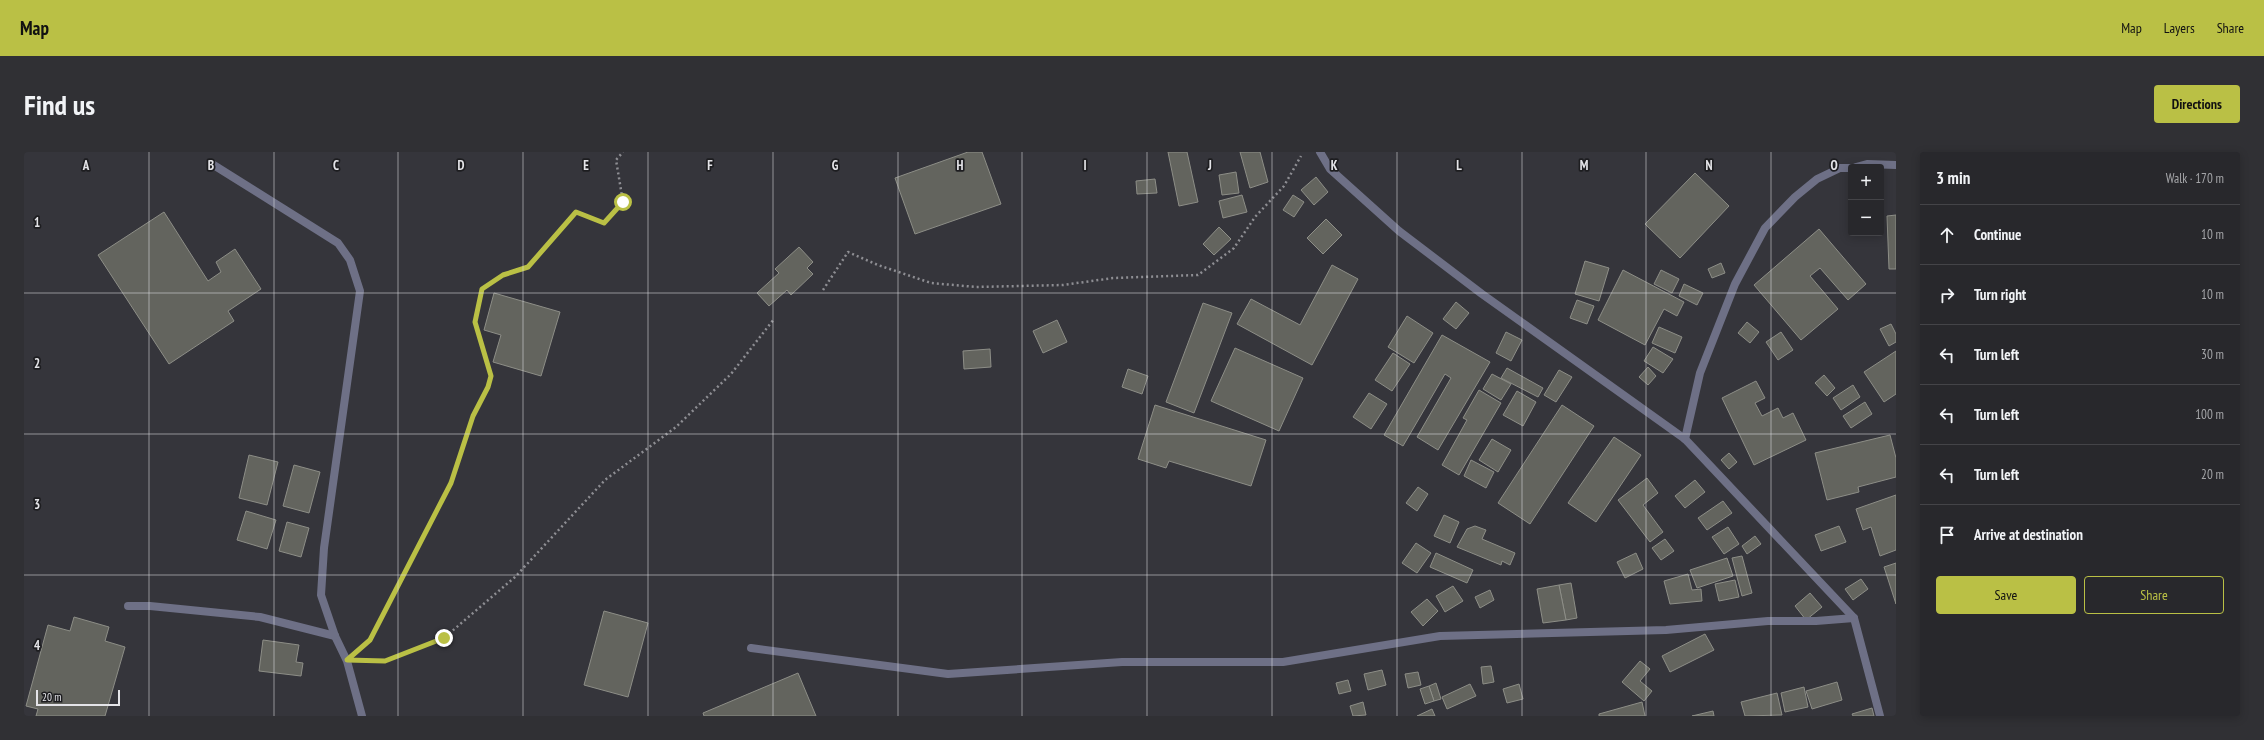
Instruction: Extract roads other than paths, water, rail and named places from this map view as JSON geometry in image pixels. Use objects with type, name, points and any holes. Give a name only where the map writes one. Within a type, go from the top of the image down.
[{"type":"street","points":[[1320,152],[1330,169],[1399,231],[1482,294],[1685,439],[1854,618],[1880,716]]},
{"type":"street","points":[[212,164],[338,243],[350,260],[360,292],[323,556],[320,595],[335,636],[347,660],[362,716]]},
{"type":"street","points":[[1884,165],[1896,165]]},
{"type":"street","points":[[1685,439],[1700,373],[1735,284],[1765,228],[1795,198],[1817,179],[1840,168],[1848,168]]},
{"type":"street","points":[[128,606],[150,606],[260,618],[335,636]]},
{"type":"street","points":[[751,648],[948,674],[1122,662],[1283,662],[1440,636],[1666,630],[1768,621],[1816,621],[1854,618]]}]
